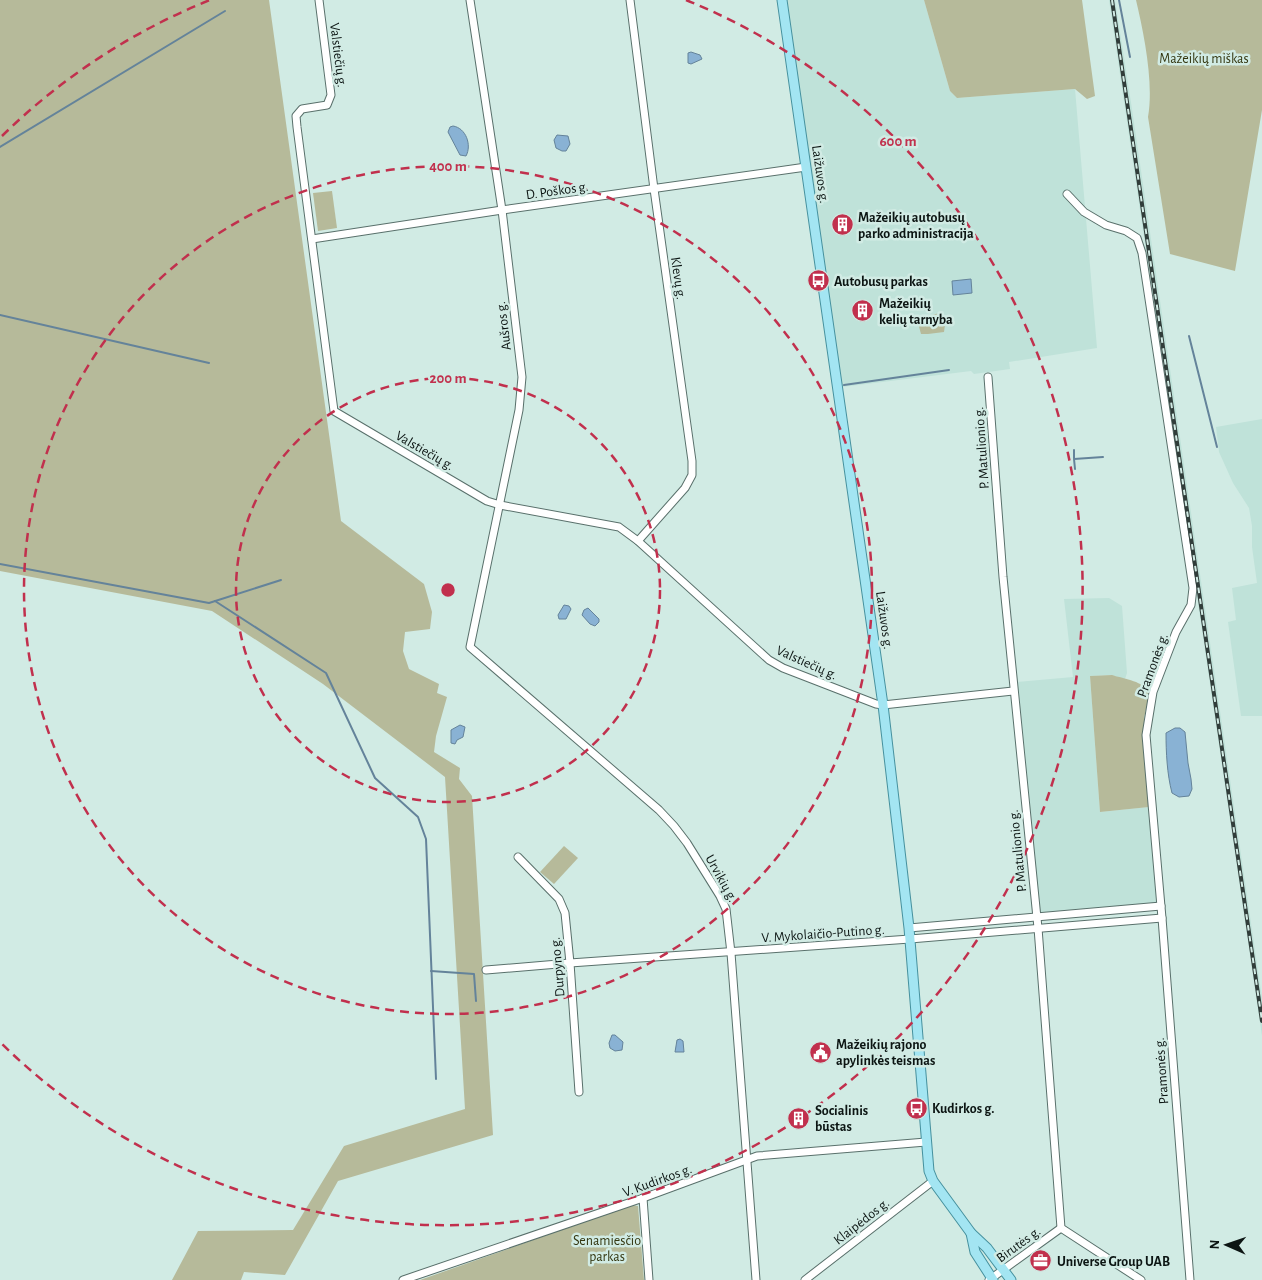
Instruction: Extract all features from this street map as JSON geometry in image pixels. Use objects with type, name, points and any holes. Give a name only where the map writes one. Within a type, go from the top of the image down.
[{"type":"main road","name":"Laižuvos g.","points":[[782,0],[883,705],[909,928],[929,1171],[933,1181],[971,1233]]},
{"type":"main road","points":[[971,1233],[987,1248],[1011,1280]]},
{"type":"main road","points":[[971,1233],[975,1252],[991,1279]]},
{"type":"street","name":"Valstiečių g.","points":[[319,0],[331,95],[327,105],[302,108],[296,116],[334,411],[487,500],[500,505],[619,527],[638,541],[769,660],[784,668],[876,704],[883,705]]},
{"type":"street","name":"Aušros g.","points":[[470,0],[502,210],[522,377],[519,410],[470,647]]},
{"type":"street","name":"Klevų g.","points":[[630,0],[692,460],[692,475],[685,488],[638,541]]},
{"type":"street","name":"D. Poškos g.","points":[[312,239],[806,166]]},
{"type":"street","name":"Pramonės g.","points":[[1067,194],[1084,212],[1106,225],[1126,231],[1137,238],[1142,253],[1193,588],[1191,605],[1176,632],[1153,692],[1146,735],[1190,1280]]},
{"type":"street","name":"P. Matulionio g.","points":[[988,377],[1013,691],[1038,928],[1060,1228]]},
{"type":"street","name":"Urvikių g.","points":[[470,647],[660,810],[674,826],[720,896],[726,909],[731,952],[756,1280]]},
{"type":"street","points":[[883,705],[1013,691]]},
{"type":"street","name":"Durpyno g.","points":[[518,857],[560,899],[565,912],[579,1092]]},
{"type":"street","points":[[909,928],[1161,906]]},
{"type":"street","name":"V. Mykolaičio-Putino g.","points":[[486,970],[910,939],[1162,918]]},
{"type":"street","name":"V. Kudirkos g.","points":[[403,1280],[643,1198],[756,1156],[926,1142]]},
{"type":"street","name":"Klaipėdos g.","points":[[805,1280],[933,1181]]},
{"type":"street","points":[[643,1198],[650,1280]]},
{"type":"street","points":[[1060,1228],[1141,1280]]},
{"type":"street","name":"Birutės g.","points":[[991,1279],[1060,1228]]},
{"type":"shaded area","points":[[786,0],[924,0],[950,91],[957,98],[1075,89],[1097,348],[1009,362],[1010,369],[974,374],[971,371],[842,387]]},
{"type":"shaded area","points":[[1109,0],[1115,0],[1132,109],[1262,998],[1262,1036]]},
{"type":"shaded area","points":[[1262,419],[1262,716],[1241,716],[1228,622],[1236,620],[1232,588],[1257,583],[1249,508],[1233,483],[1219,452],[1216,427]]},
{"type":"shaded area","points":[[1109,598],[1122,606],[1127,673],[1125,679],[1111,675],[1090,676],[1100,812],[1149,807],[1157,901],[1153,904],[1043,914],[1040,911],[1017,682],[1073,677],[1064,599]]},
{"type":"green space","points":[[0,0],[269,0],[341,521],[424,584],[432,612],[430,629],[405,632],[403,651],[409,669],[439,684],[437,693],[447,697],[436,736],[434,752],[460,768],[459,779],[472,796],[493,1135],[338,1181],[285,1275],[244,1272],[241,1280],[172,1280],[198,1231],[293,1230],[344,1146],[465,1109],[445,777],[323,684],[212,611],[0,571]]},
{"type":"green space","points":[[924,0],[1082,0],[1095,96],[1087,99],[1075,89],[957,98],[950,91]]},
{"type":"green space","name":"Mažeikių miškas","points":[[1136,0],[1262,0],[1262,110],[1235,271],[1170,254],[1148,117],[1150,104],[1149,74]]},
{"type":"green space","points":[[332,191],[337,228],[318,231],[313,193]]},
{"type":"green space","points":[[940,313],[944,315],[944,332],[921,334],[918,323],[919,318]]},
{"type":"green space","points":[[1112,675],[1141,684],[1148,693],[1144,717],[1144,732],[1149,807],[1100,812],[1090,676]]},
{"type":"green space","points":[[564,846],[578,858],[554,884],[540,872]]},
{"type":"green space","name":"Senamiesčio parkas","points":[[632,1205],[638,1206],[644,1280],[420,1280]]},
{"type":"water","points":[[688,53],[700,55],[702,59],[691,64],[688,63]]},
{"type":"water","points":[[450,127],[458,127],[467,138],[468,152],[466,156],[460,155],[448,132]]},
{"type":"water","points":[[557,135],[568,136],[570,144],[566,151],[556,148],[554,140]]},
{"type":"water","points":[[971,279],[972,293],[953,295],[952,281]]},
{"type":"water","points":[[564,605],[569,606],[571,609],[566,619],[559,619],[558,615]]},
{"type":"water","points":[[588,608],[599,619],[595,626],[590,624],[582,615],[584,610]]},
{"type":"water","points":[[460,725],[465,727],[463,737],[457,740],[455,744],[451,743],[451,730]]},
{"type":"water","points":[[1175,728],[1180,728],[1185,732],[1192,789],[1189,796],[1179,797],[1172,793],[1170,786],[1166,733]]},
{"type":"water","points":[[612,1035],[615,1035],[623,1042],[622,1050],[615,1051],[610,1048],[609,1043]]},
{"type":"water","points":[[677,1040],[683,1041],[684,1052],[675,1052]]},
{"type":"waterway","points":[[1119,0],[1130,57]]},
{"type":"waterway","points":[[0,147],[225,11]]},
{"type":"waterway","points":[[0,315],[209,363]]},
{"type":"waterway","points":[[1189,336],[1217,447]]},
{"type":"waterway","points":[[844,385],[949,370]]},
{"type":"waterway","points":[[1074,450],[1074,458]]},
{"type":"waterway","points":[[1075,469],[1074,459],[1103,457]]},
{"type":"waterway","points":[[0,564],[209,603],[281,580]]},
{"type":"waterway","points":[[215,601],[326,673],[375,778],[418,817],[426,839],[436,1079]]},
{"type":"waterway","points":[[431,971],[474,974],[476,1001]]},
{"type":"railway","points":[[1112,0],[1262,1021]]},
{"type":"place","name":"Mažeikių autobusų parko administracija","points":[[842,225]]},
{"type":"place","name":"Autobusų parkas","points":[[818,281]]},
{"type":"place","name":"Mažeikių kelių tarnyba","points":[[863,311]]},
{"type":"place","name":"Mažeikių rajono apylinkės teismas","points":[[820,1052]]},
{"type":"place","name":"Kudirkos g.","points":[[916,1108]]},
{"type":"place","name":"Socialinis būstas","points":[[799,1118]]},
{"type":"place","name":"Universe Group UAB","points":[[1041,1261]]}]
